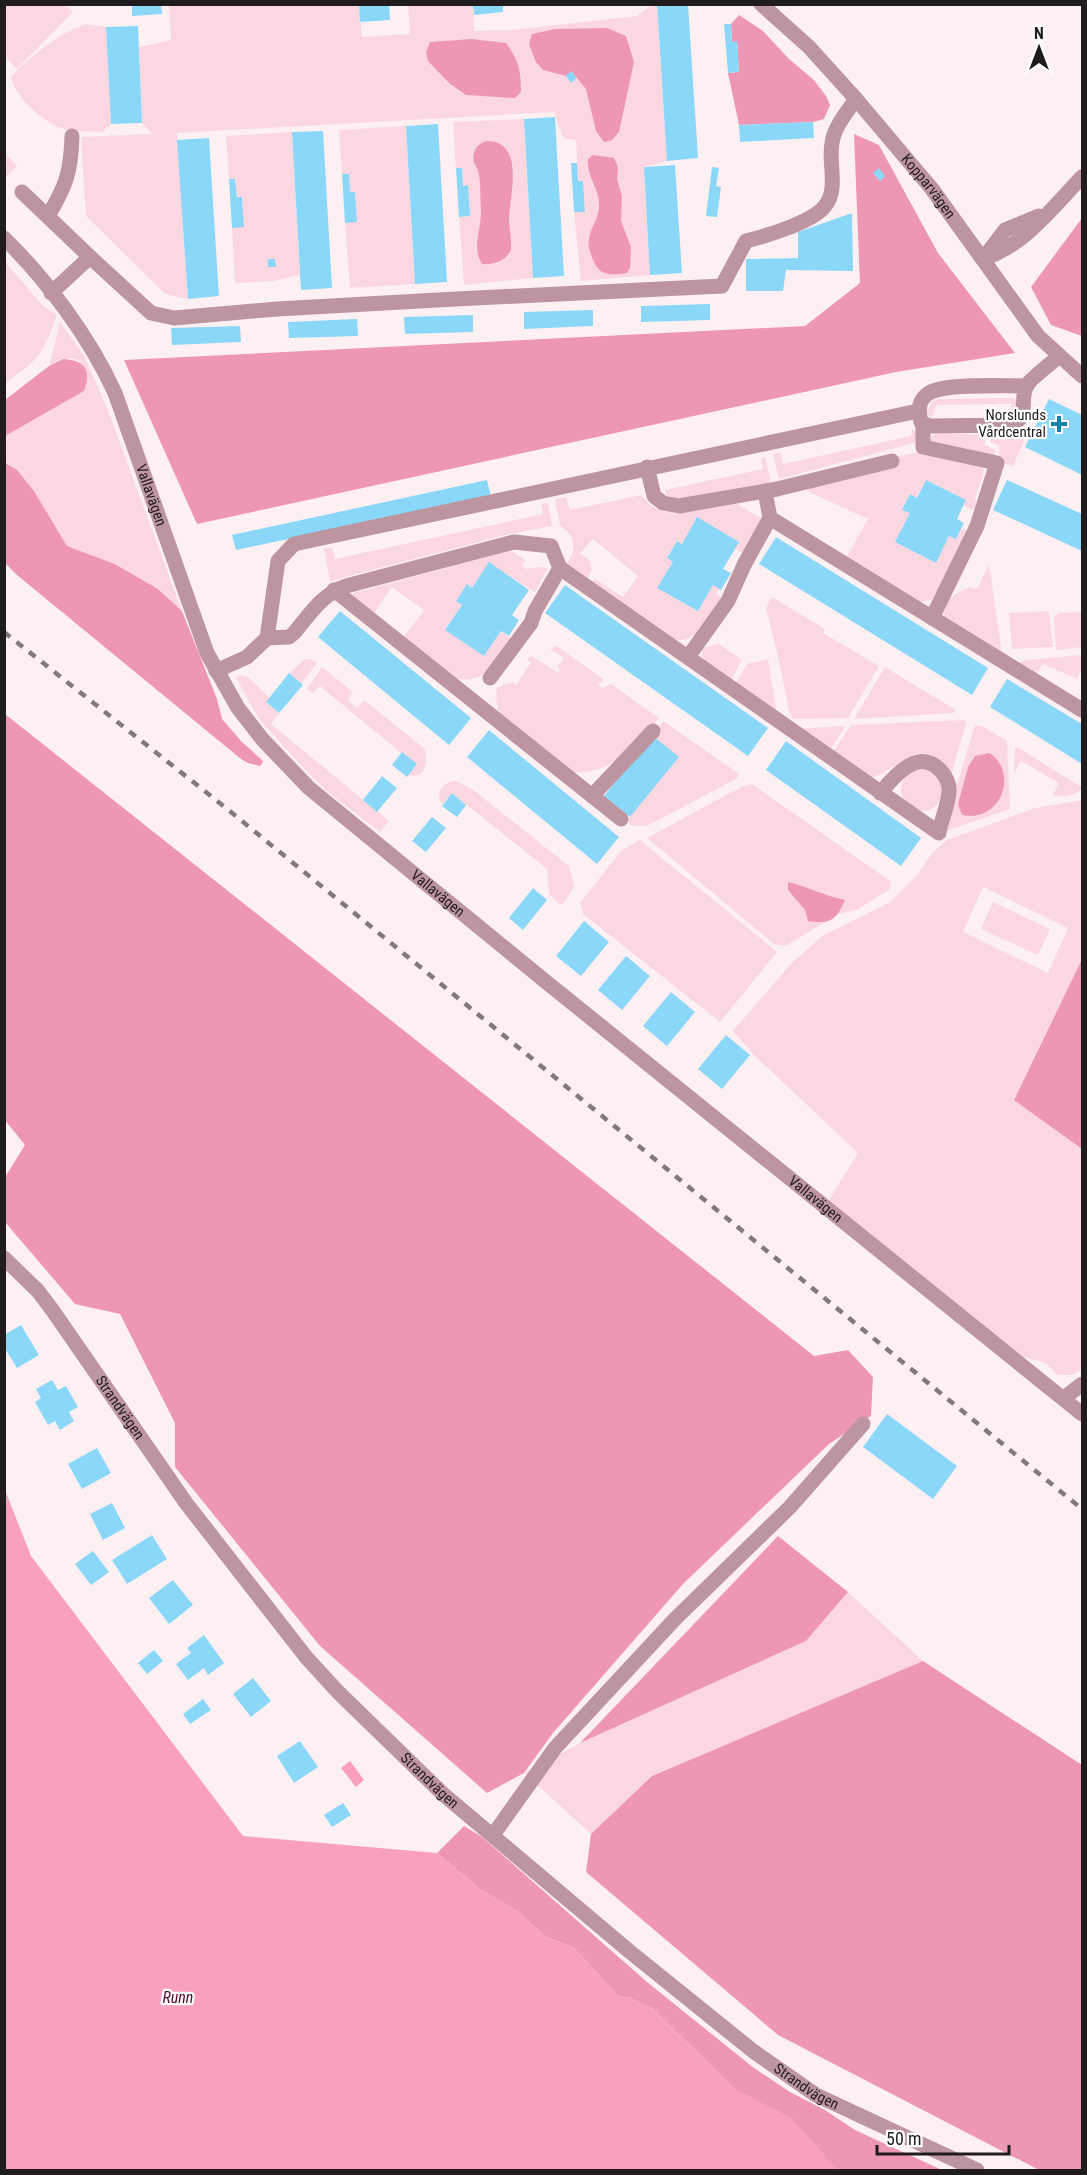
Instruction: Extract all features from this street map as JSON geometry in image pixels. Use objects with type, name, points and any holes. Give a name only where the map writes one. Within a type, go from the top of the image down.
[{"type":"street","name":"Kopparvägen","points":[[761,4],[809,47],[856,99],[932,189],[1038,336],[1083,376]]},
{"type":"street","points":[[22,192],[151,313],[174,318],[456,298],[722,286],[746,241],[775,233],[812,217],[825,207],[832,192],[832,143],[836,130],[856,99]]},
{"type":"street","points":[[48,216],[67,181],[71,162],[72,136]]},
{"type":"street","points":[[983,259],[1017,243],[1083,177]]},
{"type":"street","name":"Vallavägen","points":[[4,238],[22,255],[86,338],[100,360],[115,393],[198,631],[216,671],[238,708],[263,740],[309,788],[1083,1414]]},
{"type":"street","points":[[51,293],[90,257]]},
{"type":"street","points":[[921,418],[929,426],[1017,423],[1022,418],[1027,386],[1059,356]]},
{"type":"street","points":[[932,618],[977,526],[997,463],[923,447],[921,418],[923,398],[940,389],[1027,386]]},
{"type":"street","points":[[216,671],[247,657],[267,638],[278,561],[294,544],[647,467],[921,418]]},
{"type":"street","points":[[647,467],[657,500],[679,506],[765,491],[892,461]]},
{"type":"street","points":[[688,657],[728,600],[770,518],[765,491]]},
{"type":"street","points":[[770,518],[1083,710]]},
{"type":"street","points":[[267,638],[289,637],[324,597],[334,590],[514,542],[550,546],[560,568],[880,793],[939,833],[950,791],[946,779],[938,768],[927,762],[909,765],[901,769],[880,793]]},
{"type":"street","points":[[490,678],[531,623],[535,610],[560,568]]},
{"type":"street","points":[[334,590],[621,819]]},
{"type":"street","points":[[592,796],[652,731]]},
{"type":"street","name":"Strandvägen","points":[[4,1258],[38,1291],[186,1503],[306,1657],[412,1765],[443,1794],[629,1951],[753,2051],[816,2095],[977,2170]]},
{"type":"street","points":[[1064,1398],[1083,1384]]},
{"type":"street","points":[[493,1835],[555,1748],[675,1619],[790,1507],[863,1424]]},
{"type":"shaded area","points":[[4,5],[65,5],[73,12],[17,69],[5,57]]},
{"type":"shaded area","points":[[169,5],[359,5],[362,37],[410,34],[408,5],[473,5],[474,31],[512,30],[637,16],[652,5],[657,5],[667,161],[644,167],[650,275],[581,281],[574,212],[585,211],[583,181],[578,181],[576,140],[563,138],[554,112],[177,133],[188,299],[165,294],[86,216],[81,137],[152,134],[142,123],[139,47],[171,40]]},
{"type":"shaded area","points":[[739,15],[763,31],[789,59],[814,80],[830,105],[824,119],[813,122],[739,125],[728,73],[739,72],[737,42],[732,42],[731,24]]},
{"type":"shaded area","points":[[86,24],[106,27],[111,124],[102,132],[68,130],[56,126],[24,101],[11,77],[46,46]]},
{"type":"shaded area","points":[[607,28],[626,36],[634,62],[619,132],[612,140],[604,142],[596,131],[586,89],[572,72],[566,76],[543,70],[536,62],[529,44],[532,34],[555,29]]},
{"type":"shaded area","points":[[472,39],[506,43],[514,55],[520,72],[521,92],[515,98],[466,95],[449,83],[428,61],[426,52],[430,42]]},
{"type":"shaded area","points":[[524,119],[533,278],[464,285],[459,217],[470,216],[468,186],[463,186],[462,168],[456,168],[453,122]]},
{"type":"shaded area","points":[[406,126],[415,284],[350,288],[345,223],[355,192],[350,192],[348,174],[342,174],[339,130]]},
{"type":"shaded area","points":[[292,132],[300,275],[274,281],[235,283],[232,228],[243,215],[242,197],[237,197],[235,179],[229,179],[226,136]]},
{"type":"shaded area","points":[[854,134],[879,145],[938,253],[1015,353],[896,372],[197,524],[124,360],[805,326],[860,283]]},
{"type":"shaded area","points":[[487,141],[499,143],[511,159],[513,182],[509,217],[511,250],[503,260],[482,264],[477,250],[481,216],[480,188],[473,156],[477,147]]},
{"type":"shaded area","points":[[5,153],[17,166],[5,178]]},
{"type":"shaded area","points":[[593,155],[614,158],[618,167],[617,179],[622,196],[621,221],[631,247],[630,268],[627,273],[608,274],[600,270],[593,261],[590,251],[590,235],[599,209],[597,193],[588,165],[588,159]]},
{"type":"shaded area","points":[[1082,218],[1082,336],[1051,325],[1031,287]]},
{"type":"shaded area","points":[[5,252],[7,264],[42,305],[56,315],[56,318],[47,341],[37,357],[5,384]]},
{"type":"shaded area","points":[[60,322],[83,354],[106,405],[182,611],[158,589],[116,564],[67,546],[34,491],[17,470],[5,462],[7,432],[84,391],[86,372],[81,362],[70,358],[57,361],[49,366]]},
{"type":"shaded area","points":[[63,359],[77,361],[85,368],[87,377],[84,391],[5,436],[5,400],[49,366]]},
{"type":"shaded area","points":[[1012,398],[1016,400],[1016,408],[1013,415],[1008,417],[1012,404],[937,405],[932,417],[926,413],[932,402],[938,399]]},
{"type":"shaded area","points":[[912,429],[917,431],[914,443],[779,479],[773,454],[780,452],[783,464],[911,436]]},
{"type":"shaded area","points":[[942,433],[985,435],[985,445],[996,450],[993,457],[931,443],[930,439],[933,435]]},
{"type":"shaded area","points":[[1027,434],[1013,466],[999,462],[999,446],[990,442],[991,438]]},
{"type":"shaded area","points":[[919,452],[982,465],[984,472],[975,498],[977,506],[971,510],[964,505],[966,500],[926,480],[917,498],[910,494],[903,510],[910,513],[896,542],[935,563],[949,536],[956,539],[962,528],[968,532],[938,595],[920,602],[846,558],[868,519],[807,491],[813,487],[892,469],[899,456]]},
{"type":"shaded area","points":[[765,457],[771,482],[703,498],[676,499],[667,496],[665,490],[763,469],[761,458]]},
{"type":"shaded area","points":[[4,462],[17,470],[34,491],[67,546],[115,564],[158,589],[182,611],[217,699],[222,719],[262,760],[260,766],[241,759],[5,563]]},
{"type":"shaded area","points":[[641,495],[658,510],[676,514],[737,504],[761,518],[744,554],[735,549],[739,542],[697,518],[682,544],[677,541],[667,557],[673,562],[658,588],[698,611],[713,585],[718,588],[717,594],[723,599],[699,634],[683,640],[675,640],[591,584],[595,579],[623,597],[638,576],[593,539],[580,553],[589,560],[592,569],[587,581],[566,566],[573,552],[573,541],[570,534],[560,525],[555,500],[566,497],[570,510]]},
{"type":"shaded area","points":[[548,503],[552,526],[505,535],[330,581],[324,549],[332,547],[335,559],[543,514],[541,504]]},
{"type":"shaded area","points":[[509,551],[525,560],[521,566],[527,569],[548,568],[535,592],[489,563],[472,588],[467,584],[462,605],[445,629],[484,656],[501,631],[511,639],[485,673],[474,678],[454,679],[403,638],[424,610],[392,587],[373,615],[352,595],[354,593]]},
{"type":"shaded area","points":[[989,564],[1001,651],[944,620],[945,607],[950,599],[970,587],[977,589]]},
{"type":"shaded area","points":[[772,597],[825,629],[823,633],[879,666],[848,718],[793,719],[766,608]]},
{"type":"shaded area","points":[[1049,611],[1053,647],[1012,649],[1009,613]]},
{"type":"shaded area","points":[[1082,612],[1082,647],[1056,650],[1054,617],[1059,613]]},
{"type":"shaded area","points":[[719,644],[742,660],[731,680],[710,667],[703,659],[703,648]]},
{"type":"shaded area","points":[[557,646],[604,680],[598,685],[603,688],[611,684],[659,718],[630,750],[607,765],[594,770],[566,771],[499,713],[496,701],[497,688],[512,682],[516,685],[531,663],[527,659],[532,656],[558,673],[560,669],[557,667],[564,658],[550,649]]},
{"type":"shaded area","points":[[1082,655],[1082,668],[1077,679],[1043,664],[1035,676],[1019,665],[1020,662],[1026,660]]},
{"type":"shaded area","points":[[305,659],[317,663],[301,684],[289,674]]},
{"type":"shaded area","points":[[768,659],[777,715],[735,685],[747,664]]},
{"type":"shaded area","points":[[322,667],[353,692],[348,700],[357,708],[364,700],[425,749],[426,764],[419,775],[408,775],[417,764],[320,686],[313,693],[307,689]]},
{"type":"shaded area","points":[[885,667],[954,709],[956,711],[854,719]]},
{"type":"shaded area","points":[[240,675],[248,677],[269,697],[266,703],[279,713],[271,724],[389,821],[380,832],[329,793],[259,719],[236,678]]},
{"type":"shaded area","points":[[5,714],[814,1356],[848,1350],[873,1377],[871,1416],[829,1444],[683,1584],[553,1733],[524,1773],[487,1793],[320,1646],[175,1467],[175,1423],[120,1314],[75,1304],[5,1222],[4,1179],[25,1145],[4,1119]]},
{"type":"shaded area","points":[[964,720],[966,723],[951,775],[934,757],[917,754],[868,778],[831,755],[851,725]]},
{"type":"shaded area","points":[[663,721],[738,773],[738,778],[647,826],[633,826],[628,823],[653,736]]},
{"type":"shaded area","points":[[975,725],[982,726],[1007,741],[1010,809],[946,831],[944,827]]},
{"type":"shaded area","points":[[845,726],[829,752],[792,729]]},
{"type":"shaded area","points":[[1017,747],[1082,789],[1069,795],[1053,795],[1059,783],[1021,761],[1014,773],[1015,748]]},
{"type":"shaded area","points":[[989,753],[998,761],[1003,771],[1002,794],[996,804],[987,811],[976,815],[962,815],[958,804],[968,767],[975,756]]},
{"type":"shaded area","points":[[922,769],[930,770],[937,775],[942,782],[942,798],[937,805],[930,810],[922,811],[914,810],[907,805],[902,798],[901,790],[902,782],[907,775],[914,770]]},
{"type":"shaded area","points":[[456,781],[472,789],[569,866],[574,887],[563,904],[559,904],[549,894],[547,869],[452,793],[443,804],[439,800],[443,786]]},
{"type":"shaded area","points":[[752,784],[890,881],[889,890],[856,910],[839,914],[785,946],[774,944],[647,838],[743,786]]},
{"type":"shaded area","points":[[1082,800],[1082,959],[1014,1099],[1082,1149],[1082,1369],[1073,1375],[1057,1375],[1046,1363],[1020,1356],[829,1200],[858,1153],[754,1055],[733,1031],[790,965],[822,936],[889,903],[918,874],[933,852],[947,840],[1035,808]],"holes":[[[983,887],[1068,928],[1048,973],[963,932]]]},
{"type":"shaded area","points":[[640,840],[777,952],[720,1022],[583,914],[580,903],[621,851]]},
{"type":"shaded area","points":[[788,882],[845,900],[839,913],[831,920],[808,921],[805,910],[788,890]]},
{"type":"shaded area","points":[[993,902],[1050,929],[1038,955],[981,929]]},
{"type":"shaded area","points":[[1082,959],[1082,1149],[1014,1100]]},
{"type":"shaded area","points":[[778,1536],[848,1592],[806,1641],[580,1743]]},
{"type":"shaded area","points":[[848,1592],[923,1661],[652,1776],[591,1834],[524,1773],[580,1743],[806,1641]]},
{"type":"shaded area","points":[[923,1661],[1082,1765],[1082,2170],[1039,2170],[778,2035],[586,1872],[591,1834],[652,1776]]},
{"type":"shaded area","points":[[464,1826],[482,1837],[647,1982],[754,2068],[855,2130],[942,2170],[838,2170],[779,2112],[732,2087],[652,2008],[630,1998],[618,1996],[573,1947],[546,1937],[518,1912],[481,1890],[437,1853]]},
{"type":"water","name":"Runn","points":[[5,1490],[31,1556],[243,1836],[437,1853],[481,1890],[518,1912],[546,1937],[573,1947],[618,1996],[630,1998],[652,2008],[732,2087],[792,2119],[838,2170],[5,2170]]},
{"type":"water","points":[[350,1761],[364,1780],[356,1787],[341,1768]]},
{"type":"building","points":[[132,4],[161,4],[162,14],[132,16]]},
{"type":"building","points":[[359,4],[389,4],[390,20],[360,22]]},
{"type":"building","points":[[473,4],[503,4],[503,12],[474,15]]},
{"type":"building","points":[[657,4],[688,4],[698,158],[667,161]]},
{"type":"building","points":[[724,24],[731,24],[732,42],[737,41],[739,72],[728,73]]},
{"type":"building","points":[[138,26],[142,123],[111,124],[106,27]]},
{"type":"building","points":[[571,71],[577,78],[571,83],[566,76]]},
{"type":"building","points":[[555,117],[564,276],[533,278],[524,119]]},
{"type":"building","points":[[813,122],[814,138],[740,142],[739,125]]},
{"type":"building","points":[[438,124],[447,282],[415,284],[406,126]]},
{"type":"building","points":[[323,131],[332,288],[301,290],[292,132]]},
{"type":"building","points":[[209,138],[219,296],[188,299],[177,140]]},
{"type":"building","points":[[571,163],[577,163],[578,181],[583,181],[585,212],[574,212]]},
{"type":"building","points":[[675,165],[682,273],[650,275],[644,167]]},
{"type":"building","points":[[712,167],[719,168],[716,186],[721,187],[717,217],[706,216]]},
{"type":"building","points":[[456,168],[462,168],[463,186],[468,185],[470,216],[459,217]]},
{"type":"building","points":[[879,168],[885,176],[880,181],[873,173]]},
{"type":"building","points":[[342,174],[349,174],[350,192],[355,192],[357,222],[345,223]]},
{"type":"building","points":[[229,179],[235,179],[237,197],[242,197],[244,227],[232,228]]},
{"type":"building","points":[[852,213],[853,271],[786,270],[783,291],[746,291],[746,259],[798,258],[798,232]]},
{"type":"building","points":[[268,259],[275,259],[276,267],[268,267]]},
{"type":"building","points":[[710,304],[710,320],[641,322],[641,306]]},
{"type":"building","points":[[593,310],[593,326],[524,329],[524,312]]},
{"type":"building","points":[[473,315],[473,332],[405,334],[404,317]]},
{"type":"building","points":[[357,319],[358,336],[289,338],[288,322]]},
{"type":"building","points":[[240,326],[241,342],[172,345],[171,328]]},
{"type":"building","points":[[1049,399],[1082,415],[1082,475],[1025,447]]},
{"type":"building","points":[[487,480],[491,496],[236,550],[232,535]]},
{"type":"building","points":[[926,480],[966,500],[957,519],[964,523],[956,539],[949,536],[936,563],[895,542],[910,513],[902,510],[910,494],[917,498]]},
{"type":"building","points":[[1007,480],[1082,514],[1082,551],[993,510]]},
{"type":"building","points":[[697,517],[739,542],[723,569],[731,573],[721,590],[713,585],[698,611],[657,588],[673,562],[667,558],[677,541],[682,544]]},
{"type":"building","points":[[776,537],[988,668],[972,695],[759,564]]},
{"type":"building","points":[[489,562],[529,590],[512,615],[519,620],[509,636],[501,631],[484,656],[445,630],[462,605],[456,601],[467,584],[472,588]]},
{"type":"building","points":[[565,585],[768,728],[748,756],[545,613]]},
{"type":"building","points":[[340,611],[471,718],[449,745],[318,637]]},
{"type":"building","points":[[289,673],[303,685],[279,713],[266,702]]},
{"type":"building","points":[[1007,679],[1082,724],[1082,764],[990,707]]},
{"type":"building","points":[[489,730],[619,837],[597,864],[467,757]]},
{"type":"building","points":[[653,736],[679,757],[630,817],[604,796]]},
{"type":"building","points":[[786,741],[921,838],[901,866],[766,770]]},
{"type":"building","points":[[402,752],[417,764],[407,777],[392,765]]},
{"type":"building","points":[[382,776],[397,788],[377,812],[363,800]]},
{"type":"building","points":[[452,793],[466,805],[457,817],[442,806]]},
{"type":"building","points":[[432,817],[446,828],[426,852],[412,841]]},
{"type":"building","points":[[533,888],[547,900],[523,930],[509,918]]},
{"type":"building","points":[[584,921],[609,942],[581,976],[556,956]]},
{"type":"building","points":[[626,956],[650,976],[622,1010],[598,990]]},
{"type":"building","points":[[671,992],[695,1012],[667,1046],[643,1026]]},
{"type":"building","points":[[726,1035],[750,1055],[722,1089],[698,1069]]},
{"type":"building","points":[[21,1325],[39,1355],[17,1368],[4,1347],[4,1335]]},
{"type":"building","points":[[52,1380],[58,1390],[66,1386],[78,1407],[69,1412],[74,1421],[60,1430],[55,1421],[48,1425],[35,1402],[41,1398],[36,1389]]},
{"type":"building","points":[[887,1414],[957,1466],[933,1499],[863,1447]]},
{"type":"building","points":[[97,1448],[111,1473],[82,1489],[68,1464]]},
{"type":"building","points":[[112,1503],[125,1528],[103,1540],[90,1514]]},
{"type":"building","points":[[152,1535],[167,1559],[127,1584],[112,1560]]},
{"type":"building","points":[[93,1551],[109,1572],[91,1585],[75,1564]]},
{"type":"building","points":[[173,1580],[193,1605],[169,1624],[149,1598]]},
{"type":"building","points":[[204,1635],[224,1663],[208,1675],[204,1668],[188,1680],[176,1664],[191,1653],[187,1648]]},
{"type":"building","points":[[154,1650],[163,1661],[147,1674],[138,1663]]},
{"type":"building","points":[[253,1678],[271,1701],[251,1717],[233,1694]]},
{"type":"building","points":[[203,1699],[211,1710],[190,1724],[183,1714]]},
{"type":"building","points":[[300,1741],[318,1767],[294,1783],[277,1756]]},
{"type":"building","points":[[343,1803],[351,1815],[332,1827],[324,1815]]},
{"type":"railway","points":[[4,632],[226,808],[1082,1509]]},
{"type":"place","name":"Norslunds Vårdcentral","points":[[1059,424]]}]
